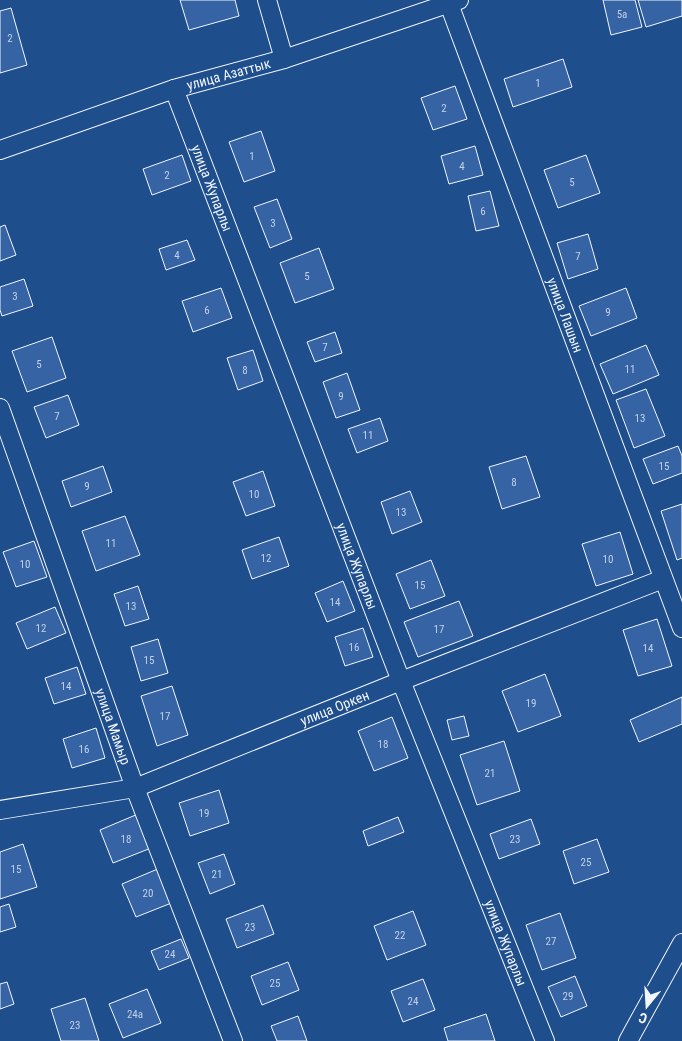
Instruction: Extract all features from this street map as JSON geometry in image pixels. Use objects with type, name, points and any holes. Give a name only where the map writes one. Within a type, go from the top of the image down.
[{"type":"street","points":[[266,0],[284,59]]},
{"type":"street","name":"улица Азаттык","points":[[0,150],[174,89],[284,59],[454,2]]},
{"type":"street","name":"улица Лашын","points":[[454,2],[682,628]]},
{"type":"street","name":"улица Жупарлы","points":[[174,89],[401,681],[545,1041]]},
{"type":"street","name":"улица Мамыр","points":[[0,408],[135,788],[233,1041]]},
{"type":"street","name":"улица Оркен","points":[[0,810],[135,788],[401,681],[663,579]]},
{"type":"street","points":[[628,1041],[682,943]]},
{"type":"building","points":[[180,0],[235,0],[239,16],[189,30]]},
{"type":"building","points":[[603,0],[635,0],[642,27],[611,35]]},
{"type":"building","points":[[638,0],[682,0],[682,16],[646,27]]},
{"type":"building","points":[[11,8],[27,65],[0,73],[0,11]]},
{"type":"building","points":[[563,59],[572,87],[513,107],[504,79]]},
{"type":"building","points":[[455,86],[467,119],[433,130],[421,98]]},
{"type":"building","points":[[261,131],[275,171],[244,182],[229,142]]},
{"type":"building","points":[[475,146],[483,175],[449,184],[441,156]]},
{"type":"building","points":[[182,155],[191,181],[152,195],[143,169]]},
{"type":"building","points":[[586,155],[600,193],[558,208],[544,170]]},
{"type":"building","points":[[490,191],[499,226],[476,231],[468,196]]},
{"type":"building","points":[[277,199],[292,239],[270,248],[254,207]]},
{"type":"building","points":[[5,225],[16,255],[0,261],[0,227]]},
{"type":"building","points":[[588,234],[598,269],[568,279],[557,243]]},
{"type":"building","points":[[187,240],[195,260],[166,270],[159,249]]},
{"type":"building","points":[[319,248],[334,289],[295,303],[280,263]]},
{"type":"building","points":[[24,279],[33,306],[2,316],[0,310],[0,287]]},
{"type":"building","points":[[221,288],[232,318],[193,332],[182,301]]},
{"type":"building","points":[[626,288],[637,318],[591,336],[579,306]]},
{"type":"building","points":[[335,332],[342,353],[315,362],[307,342]]},
{"type":"building","points":[[52,337],[66,378],[27,392],[12,351]]},
{"type":"building","points":[[646,345],[659,375],[613,394],[600,364]]},
{"type":"building","points":[[253,350],[263,381],[238,390],[227,358]]},
{"type":"building","points":[[347,373],[360,410],[336,418],[323,382]]},
{"type":"building","points":[[646,389],[665,436],[634,448],[616,400]]},
{"type":"building","points":[[68,395],[79,425],[46,438],[34,407]]},
{"type":"building","points":[[380,418],[388,441],[357,453],[348,429]]},
{"type":"building","points":[[678,446],[682,456],[682,473],[653,484],[643,459]]},
{"type":"building","points":[[526,456],[540,497],[502,509],[489,467]]},
{"type":"building","points":[[103,466],[112,492],[71,507],[62,481]]},
{"type":"building","points":[[263,471],[275,506],[246,516],[233,482]]},
{"type":"building","points":[[410,491],[422,522],[392,534],[381,502]]},
{"type":"building","points":[[682,504],[682,558],[677,560],[661,511]]},
{"type":"building","points":[[125,516],[140,555],[96,571],[82,531]]},
{"type":"building","points":[[620,532],[633,574],[596,586],[582,544]]},
{"type":"building","points":[[279,537],[289,566],[252,579],[242,550]]},
{"type":"building","points":[[34,541],[47,577],[16,587],[3,552]]},
{"type":"building","points":[[431,560],[445,596],[410,609],[396,574]]},
{"type":"building","points":[[343,581],[355,611],[327,622],[315,593]]},
{"type":"building","points":[[138,586],[149,619],[125,626],[114,594]]},
{"type":"building","points":[[459,601],[473,636],[418,657],[404,622]]},
{"type":"building","points":[[55,607],[66,633],[27,649],[16,623]]},
{"type":"building","points":[[657,619],[672,666],[638,676],[623,630]]},
{"type":"building","points":[[363,628],[373,657],[345,666],[335,637]]},
{"type":"building","points":[[158,639],[168,673],[141,681],[131,647]]},
{"type":"building","points":[[77,667],[86,694],[54,704],[45,678]]},
{"type":"building","points":[[545,674],[561,716],[518,732],[502,691]]},
{"type":"building","points":[[172,686],[188,735],[157,746],[141,696]]},
{"type":"building","points":[[682,697],[682,724],[639,742],[630,720]]},
{"type":"building","points":[[464,716],[469,736],[452,740],[447,720]]},
{"type":"building","points":[[392,717],[408,758],[374,771],[358,731]]},
{"type":"building","points":[[96,728],[105,758],[72,768],[63,739]]},
{"type":"building","points":[[504,741],[520,791],[477,805],[460,755]]},
{"type":"building","points":[[219,790],[229,823],[190,836],[179,803]]},
{"type":"building","points":[[138,814],[151,848],[113,863],[100,830]]},
{"type":"building","points":[[398,817],[404,832],[368,846],[363,831]]},
{"type":"building","points":[[531,819],[540,844],[499,859],[490,834]]},
{"type":"building","points":[[597,839],[609,872],[574,884],[563,851]]},
{"type":"building","points":[[23,844],[37,887],[0,899],[0,852]]},
{"type":"building","points":[[224,854],[235,884],[210,894],[198,863]]},
{"type":"building","points":[[160,868],[174,902],[136,917],[122,884]]},
{"type":"building","points":[[9,904],[16,927],[0,932],[0,907]]},
{"type":"building","points":[[263,905],[274,934],[237,948],[226,919]]},
{"type":"building","points":[[413,911],[426,945],[387,960],[374,926]]},
{"type":"building","points":[[560,913],[576,958],[542,970],[526,925]]},
{"type":"building","points":[[181,939],[189,958],[159,970],[151,951]]},
{"type":"building","points":[[288,962],[299,990],[262,1005],[251,976]]},
{"type":"building","points":[[575,976],[587,1006],[561,1017],[548,987]]},
{"type":"building","points":[[423,979],[435,1010],[403,1022],[391,991]]},
{"type":"building","points":[[7,982],[14,1004],[0,1009],[0,984]]},
{"type":"building","points":[[147,989],[161,1023],[123,1038],[109,1004]]},
{"type":"building","points":[[85,998],[99,1041],[61,1041],[51,1009]]},
{"type":"building","points":[[486,1014],[495,1041],[448,1041],[444,1028]]},
{"type":"building","points":[[298,1016],[307,1041],[277,1041],[271,1026]]}]
